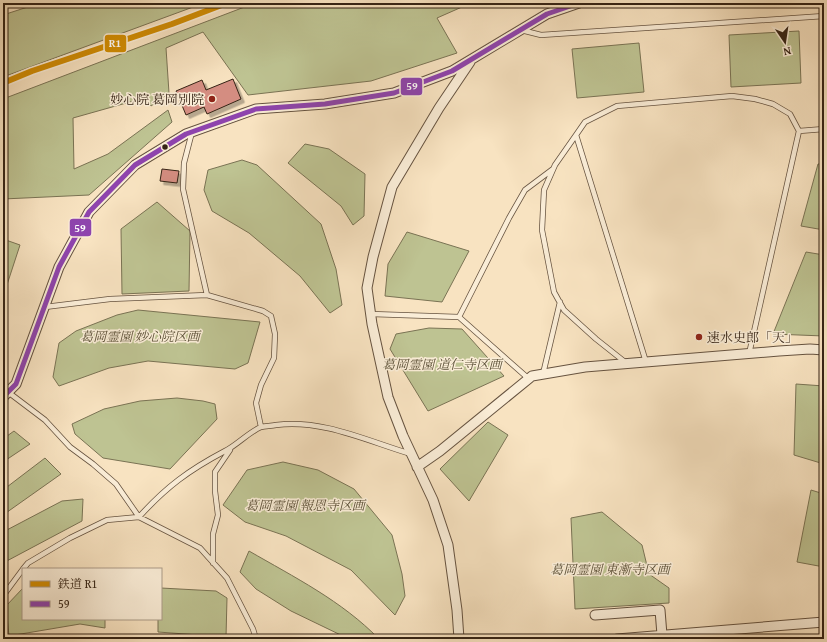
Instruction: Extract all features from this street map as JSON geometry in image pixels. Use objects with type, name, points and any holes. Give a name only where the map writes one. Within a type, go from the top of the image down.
[{"type":"street","points":[[6,395],[16,384],[59,267],[89,212],[135,165],[186,134],[256,109],[325,104],[394,93],[452,71],[547,14],[578,3]]},
{"type":"street","points":[[459,639],[457,610],[448,545],[433,500],[403,436],[388,397],[367,288],[373,257],[392,187],[439,108],[471,60]]},
{"type":"street","points":[[417,467],[440,451],[532,376],[585,367],[810,349],[824,350]]},
{"type":"street","points":[[595,615],[660,610],[662,635]]},
{"type":"street","points":[[617,639],[824,622]]},
{"type":"lane","points":[[521,30],[541,35],[824,16]]},
{"type":"lane","points":[[627,364],[564,310],[554,292],[542,230],[544,190],[554,168],[585,122],[617,106],[732,96],[755,99],[773,104],[790,114],[799,131],[749,354]]},
{"type":"lane","points":[[799,131],[824,129]]},
{"type":"lane","points":[[192,132],[184,163],[183,189],[207,294]]},
{"type":"lane","points":[[576,135],[646,362]]},
{"type":"lane","points":[[459,317],[525,190],[554,168]]},
{"type":"lane","points":[[45,307],[110,299],[207,294],[263,311],[271,316],[275,334],[274,358],[261,385],[256,403],[261,427]]},
{"type":"lane","points":[[544,374],[560,302]]},
{"type":"lane","points":[[371,314],[459,317],[528,379]]},
{"type":"lane","points":[[6,395],[45,420],[70,447],[116,484],[139,517],[200,548],[227,578],[253,629],[256,639]]},
{"type":"lane","points":[[24,568],[28,563],[70,538],[106,520],[139,517],[154,500],[199,464],[230,448],[261,427],[297,424],[323,427],[350,433],[411,454]]},
{"type":"lane","points":[[213,563],[213,534],[218,515],[215,491],[215,472],[230,448]]},
{"type":"lane","points":[[3,596],[22,570]]},
{"type":"green space","points":[[40,3],[204,3],[3,77],[3,15]]},
{"type":"green space","points":[[255,3],[471,3],[437,18],[457,53],[371,81],[248,95],[203,32],[166,48],[169,93],[151,106],[144,98],[73,118],[74,169],[108,154],[168,110],[172,122],[89,195],[3,199],[3,99]]},
{"type":"green space","points":[[799,31],[801,83],[731,87],[729,35]]},
{"type":"green space","points":[[639,43],[644,92],[577,98],[572,49]]},
{"type":"green space","points":[[305,144],[329,149],[365,174],[364,216],[353,225],[341,206],[288,163]]},
{"type":"green space","points":[[242,160],[257,165],[321,224],[336,269],[342,305],[330,313],[300,276],[249,233],[212,211],[204,190],[208,170]]},
{"type":"green space","points":[[818,164],[824,164],[824,230],[801,226]]},
{"type":"green space","name":"葛岡霊園 妙心院区画","points":[[157,202],[190,231],[189,291],[122,294],[121,229]]},
{"type":"green space","points":[[407,232],[469,251],[442,302],[385,296],[388,264]]},
{"type":"green space","points":[[3,239],[20,245],[3,297]]},
{"type":"green space","points":[[806,252],[824,255],[824,336],[773,334]]},
{"type":"green space","name":"葛岡霊園 妙心院区画","points":[[138,310],[260,322],[248,363],[235,369],[148,361],[109,368],[59,386],[53,377],[59,343],[76,331],[117,315]]},
{"type":"green space","name":"葛岡霊園 道仁寺区画","points":[[429,328],[462,329],[504,376],[428,411],[390,349],[396,334]]},
{"type":"green space","points":[[796,384],[824,386],[824,464],[794,455]]},
{"type":"green space","points":[[177,398],[215,404],[217,419],[170,469],[103,458],[75,434],[72,424],[104,409],[140,401]]},
{"type":"green space","points":[[488,422],[508,435],[469,501],[440,469]]},
{"type":"green space","points":[[14,431],[30,444],[3,462],[3,439]]},
{"type":"green space","points":[[45,458],[61,474],[3,515],[3,490]]},
{"type":"green space","name":"葛岡霊園 報恩寺区画","points":[[283,462],[318,470],[354,489],[392,535],[402,574],[405,596],[395,615],[351,570],[286,536],[245,522],[223,505],[247,470]]},
{"type":"green space","points":[[811,490],[824,494],[824,567],[797,562]]},
{"type":"green space","points":[[83,499],[82,521],[3,563],[3,532],[62,501]]},
{"type":"green space","name":"葛岡霊園 東漸寺区画","points":[[602,512],[642,545],[649,574],[669,588],[669,603],[575,609],[571,518]]},
{"type":"green space","name":"葛岡霊園 報恩寺区画","points":[[249,551],[317,590],[365,625],[379,639],[349,639],[291,611],[256,589],[240,572]]},
{"type":"green space","points":[[162,588],[216,591],[227,598],[226,637],[158,632],[158,620],[162,620]]},
{"type":"green space","points":[[22,589],[22,620],[105,620],[105,628],[80,624],[9,636],[6,606]]},
{"type":"building","points":[[233,79],[241,99],[207,114],[204,107],[186,115],[176,91],[202,80],[206,90]]},
{"type":"building","points":[[162,169],[179,171],[177,183],[160,181]]},
{"type":"rail line","name":"R1","points":[[3,83],[32,71],[172,24],[227,3]]},
{"type":"transit line","name":"59","points":[[3,397],[16,384],[59,267],[89,212],[135,165],[186,134],[256,109],[325,104],[394,93],[452,71],[547,14],[579,3]]},
{"type":"place","name":"妙心院 葛岡別院","points":[[212,99]]},
{"type":"place","name":"速水史郎「天」","points":[[699,337]]}]
